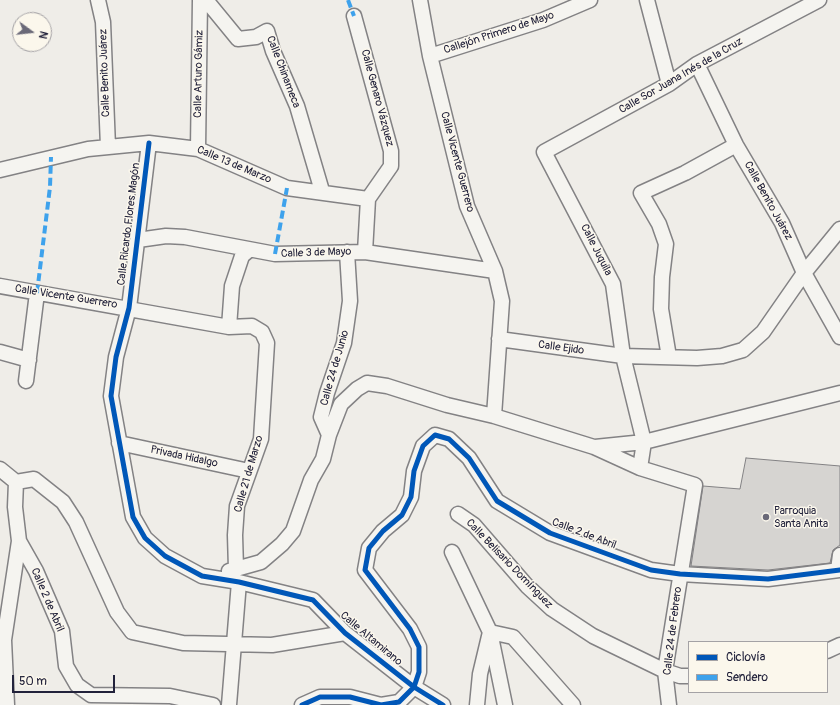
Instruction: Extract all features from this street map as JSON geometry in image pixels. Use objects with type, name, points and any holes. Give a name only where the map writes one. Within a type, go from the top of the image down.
[{"type":"street","name":"Calle Benito Juárez","points":[[98,0],[103,22],[108,147]]},
{"type":"street","name":"Calle Arturo Gámiz","points":[[198,148],[200,0]]},
{"type":"street","name":"Calle Chinameca","points":[[206,0],[238,39],[256,37],[267,31],[273,52],[297,106],[322,191]]},
{"type":"street","name":"Calle Vicente Guerrero","points":[[420,0],[430,56],[467,206],[495,271],[502,301],[494,416]]},
{"type":"street","name":"Callejón Primero de Mayo","points":[[430,56],[543,20],[590,0]]},
{"type":"street","points":[[647,0],[669,84]]},
{"type":"street","name":"Calle Sor Juana Inés de la Cruz","points":[[544,152],[669,84],[697,64],[819,0]]},
{"type":"street","name":"Calle Genaro Vázquez","points":[[354,16],[391,151],[391,166],[368,199]]},
{"type":"street","name":"Calle Benito Juárez","points":[[697,64],[736,145],[782,223],[804,273],[840,337]]},
{"type":"street","name":"Calle 13 de Marzo","points":[[0,170],[80,150],[149,143],[198,148],[287,188],[322,191],[368,199]]},
{"type":"street","name":"Calle Ricardo Flores Magón","points":[[120,443],[111,396],[116,357],[129,308],[149,143]]},
{"type":"street","points":[[669,357],[661,309],[662,277],[666,244],[659,224],[641,193],[685,173],[736,145]]},
{"type":"street","name":"Calle Juquila","points":[[544,152],[613,284],[623,356]]},
{"type":"street","points":[[365,252],[368,199]]},
{"type":"street","name":"Calle Ejido","points":[[499,339],[623,356],[697,358],[722,356],[742,350],[763,332],[804,273],[840,229]]},
{"type":"street","name":"Calle 3 de Mayo","points":[[138,240],[166,236],[186,237],[275,254],[365,252],[495,271]]},
{"type":"street","points":[[229,327],[232,286],[242,256],[249,250]]},
{"type":"street","name":"Calle 24 de Junio","points":[[329,435],[321,417],[327,393],[344,343],[350,301],[347,252]]},
{"type":"street","name":"Calle Vicente Guerrero","points":[[0,286],[229,327],[252,326],[262,332],[267,343]]},
{"type":"street","points":[[26,381],[37,293]]},
{"type":"street","name":"Calle 21 de Marzo","points":[[229,705],[235,644],[238,576],[235,535],[237,506],[261,439],[267,343]]},
{"type":"street","points":[[0,352],[29,360]]},
{"type":"street","points":[[238,576],[261,562],[282,544],[293,531],[311,480],[323,458],[329,435],[341,404],[357,388],[368,383],[387,386],[447,405],[494,416],[594,447],[640,468],[644,442],[623,356]]},
{"type":"street","points":[[594,447],[644,442],[840,393]]},
{"type":"street","name":"Calle 2 de Abril","points":[[302,705],[320,697],[350,697],[380,705],[399,702],[414,686],[419,672],[419,646],[410,629],[365,570],[369,548],[382,531],[402,515],[411,497],[414,471],[423,446],[436,436],[449,439],[469,458],[498,501],[550,534],[651,570],[680,574],[768,579],[839,570]]},
{"type":"street","name":"Privada Hidalgo","points":[[120,443],[249,471]]},
{"type":"street","name":"Calle Altamirano","points":[[120,443],[133,517],[145,538],[165,556],[202,576],[238,576],[313,600],[345,633],[414,686],[443,705]]},
{"type":"street","name":"Calle 24 de Febrero","points":[[640,468],[695,485],[665,671],[669,705]]},
{"type":"street","points":[[0,469],[16,482],[15,507],[19,541],[4,640],[6,705]]},
{"type":"street","name":"Calle Altamirano","points":[[16,482],[34,479],[63,502],[76,522],[117,612],[132,632],[183,643],[272,645],[345,633]]},
{"type":"street","name":"Calle Belisario Domínguez","points":[[458,514],[474,525],[527,586],[552,609],[593,636],[665,671],[680,676],[688,676]]},
{"type":"street","name":"Calle 2 de Abril","points":[[19,541],[36,571],[62,631],[66,666],[77,685],[91,695],[170,696],[213,705]]},
{"type":"street","points":[[452,552],[490,632],[505,705]]},
{"type":"street","points":[[839,570],[840,555]]},
{"type":"street","points":[[477,705],[480,674],[490,632]]},
{"type":"street","points":[[490,632],[513,637],[573,705]]},
{"type":"street","points":[[828,651],[840,645]]},
{"type":"building","name":"Parroquia Santa Anita","points":[[746,458],[840,466],[840,545],[833,550],[830,563],[768,570],[691,566],[703,486],[740,489]]},
{"type":"marked path","points":[[348,0],[354,16]]},
{"type":"marked path","points":[[37,293],[50,187],[51,157]]},
{"type":"marked path","points":[[275,254],[287,188]]},
{"type":"cycle path","points":[[149,143],[129,308],[116,357],[111,396],[133,517],[145,538],[165,556],[202,576],[239,582],[313,600],[345,633],[414,687],[443,705]]},
{"type":"cycle path","points":[[302,705],[320,697],[350,697],[381,705],[399,702],[414,687],[419,672],[419,647],[410,629],[365,570],[369,548],[383,531],[402,515],[411,497],[414,471],[423,446],[435,435],[449,439],[469,458],[497,501],[550,533],[651,570],[680,574],[768,579],[840,570]]},
{"type":"place","name":"Parroquia Santa Anita","points":[[766,517]]}]
